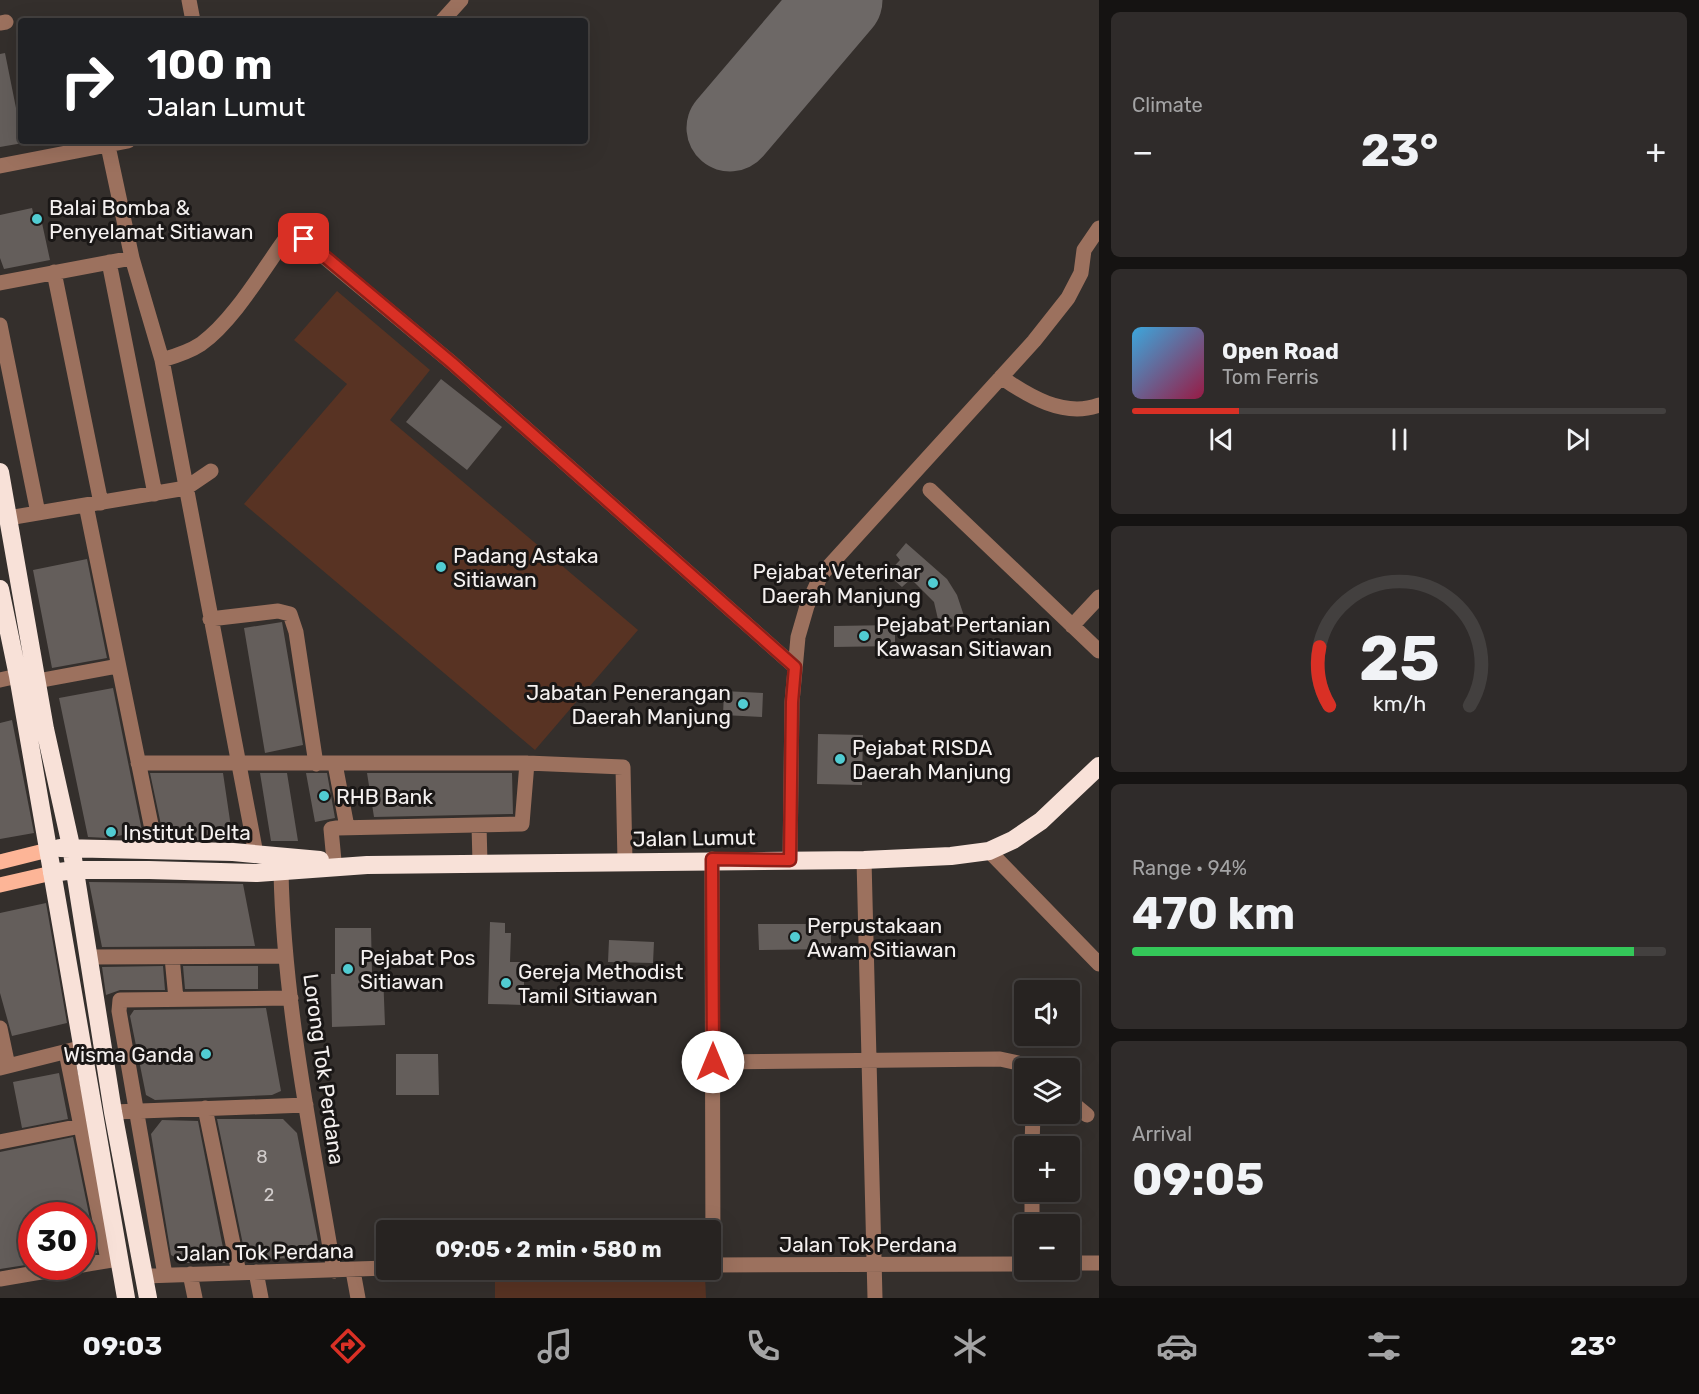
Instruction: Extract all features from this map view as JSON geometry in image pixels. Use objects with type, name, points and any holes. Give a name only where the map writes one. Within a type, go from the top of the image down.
[{"type":"highway","points":[[0,472],[37,681],[75,870],[113,1112],[148,1298]]},
{"type":"highway","points":[[0,589],[18,676],[52,873],[74,1050],[114,1260],[126,1298]]},
{"type":"highway","name":"Jalan Lumut","points":[[52,873],[75,870],[281,872],[367,865],[712,859],[864,860],[951,856],[989,851],[1012,840],[1041,821],[1099,767]]},
{"type":"highway","name":"Jalan Lumut","points":[[48,850],[70,846],[156,849],[256,854],[367,865]]},
{"type":"main road","name":"Jalan Lumut","points":[[0,862],[48,850]]},
{"type":"main road","name":"Jalan Lumut","points":[[0,885],[52,873]]},
{"type":"street","points":[[189,0],[192,18]]},
{"type":"street","points":[[445,18],[461,0]]},
{"type":"street","points":[[0,166],[72,147],[116,144]]},
{"type":"street","points":[[108,146],[132,258],[162,360],[256,854]]},
{"type":"street","points":[[790,860],[792,702],[798,637],[807,606],[821,575],[1001,377],[1068,298],[1080,273],[1084,250],[1099,228]]},
{"type":"street","points":[[162,360],[186,353],[203,342],[229,315],[284,241],[290,236],[299,236],[452,363],[795,667]]},
{"type":"street","points":[[0,283],[132,258]]},
{"type":"street","points":[[110,262],[155,494]]},
{"type":"street","points":[[54,272],[118,666],[156,849]]},
{"type":"street","points":[[0,325],[38,513]]},
{"type":"street","points":[[1001,377],[1025,394],[1058,407],[1099,405]]},
{"type":"street","points":[[8,518],[186,488],[211,471]]},
{"type":"street","points":[[930,490],[1099,651]]},
{"type":"street","points":[[1072,626],[1099,597]]},
{"type":"street","points":[[210,619],[278,611],[290,614],[296,632],[316,764]]},
{"type":"street","points":[[37,681],[118,666]]},
{"type":"street","points":[[0,680],[18,676]]},
{"type":"street","points":[[138,763],[527,763],[623,767],[625,861]]},
{"type":"street","points":[[334,861],[331,829],[522,824],[527,763]]},
{"type":"street","points":[[335,764],[347,827]]},
{"type":"street","points":[[479,825],[480,863]]},
{"type":"street","points":[[989,851],[1099,964]]},
{"type":"street","points":[[712,859],[712,1220]]},
{"type":"street","points":[[864,860],[875,1298]]},
{"type":"street","name":"Lorong Tok Perdana","points":[[281,872],[291,998],[306,1106],[334,1271]]},
{"type":"street","points":[[89,957],[286,956]]},
{"type":"street","points":[[172,957],[176,999]]},
{"type":"street","points":[[165,1275],[119,1011],[120,1000],[291,998]]},
{"type":"street","points":[[0,1028],[4,1067],[74,1050],[81,1126],[114,1260],[96,1263]]},
{"type":"street","points":[[713,1062],[1000,1059],[1014,1062]]},
{"type":"street","points":[[113,1112],[306,1106]]},
{"type":"street","points":[[205,1108],[239,1273]]},
{"type":"street","points":[[1080,1109],[1087,1115]]},
{"type":"street","points":[[0,1142],[81,1126]]},
{"type":"street","points":[[1080,1263],[1099,1263]]},
{"type":"street","name":"Jalan Tok Perdana","points":[[721,1265],[1014,1264]]},
{"type":"street","name":"Jalan Tok Perdana","points":[[144,1276],[376,1269]]},
{"type":"street","points":[[353,1271],[358,1298]]},
{"type":"street","points":[[256,1272],[261,1298]]},
{"type":"street","points":[[190,1274],[195,1298]]},
{"type":"street","points":[[0,1279],[18,1276]]},
{"type":"shaded area","name":"Padang Astaka Sitiawan","points":[[337,291],[430,370],[390,420],[638,630],[535,750],[244,504],[347,384],[294,340]]},
{"type":"shaded area","points":[[495,1280],[705,1280],[706,1298],[495,1298]]},
{"type":"building","points":[[5,53],[18,118],[18,144],[0,147],[0,54]]},
{"type":"building","points":[[32,208],[36,225],[42,223],[50,260],[4,269],[0,258],[0,215]]},
{"type":"building","points":[[441,379],[502,427],[467,470],[406,422]]},
{"type":"building","name":"Pejabat Veterinar Daerah Manjung","points":[[906,543],[947,579],[957,595],[967,625],[940,628],[934,602],[911,579],[902,587],[887,574],[900,560],[896,555]]},
{"type":"building","points":[[87,559],[107,658],[52,668],[33,570]]},
{"type":"building","points":[[282,622],[303,745],[265,753],[244,628]]},
{"type":"building","name":"Pejabat Pertanian Kawasan Sitiawan","points":[[895,625],[895,646],[834,647],[834,626]]},
{"type":"building","points":[[113,688],[142,831],[108,838],[88,837],[59,698]]},
{"type":"building","name":"Jabatan Penerangan Daerah Manjung","points":[[724,691],[763,693],[762,717],[723,715]]},
{"type":"building","points":[[12,720],[34,833],[0,839],[0,723]]},
{"type":"building","name":"Pejabat RISDA Daerah Manjung","points":[[818,734],[863,735],[862,785],[817,784]]},
{"type":"building","points":[[150,773],[223,773],[233,841],[164,839]]},
{"type":"building","points":[[260,773],[287,773],[298,841],[271,841]]},
{"type":"building","name":"RHB Bank","points":[[306,773],[327,773],[335,818],[315,822]]},
{"type":"building","points":[[367,773],[512,773],[513,814],[374,817]]},
{"type":"building","points":[[89,882],[243,884],[255,946],[102,947]]},
{"type":"building","points":[[46,903],[67,1023],[12,1036],[0,993],[0,913]]},
{"type":"building","name":"Gereja Methodist Tamil Sitiawan","points":[[490,922],[505,923],[505,933],[511,933],[510,962],[524,962],[524,1005],[488,1004]]},
{"type":"building","name":"Perpustakaan Awam Sitiawan","points":[[758,924],[831,924],[831,949],[759,950]]},
{"type":"building","points":[[335,928],[371,928],[372,974],[383,973],[385,1025],[332,1027],[331,974],[335,974]]},
{"type":"building","points":[[609,940],[654,942],[653,963],[608,962]]},
{"type":"building","points":[[163,966],[165,990],[120,990],[106,995],[102,967]]},
{"type":"building","points":[[183,966],[258,966],[258,989],[185,989]]},
{"type":"building","name":"Wisma Ganda","points":[[266,1008],[281,1091],[272,1095],[155,1100],[146,1095],[130,1016],[134,1010]]},
{"type":"building","points":[[396,1054],[438,1054],[439,1095],[396,1095]]},
{"type":"building","points":[[59,1073],[68,1119],[22,1128],[13,1082]]},
{"type":"building","points":[[217,1119],[283,1119],[297,1133],[319,1246],[309,1258],[246,1259]]},
{"type":"building","points":[[162,1120],[198,1121],[226,1263],[185,1263],[171,1255],[151,1134]]},
{"type":"building","points":[[73,1137],[86,1202],[18,1202],[18,1266],[0,1269],[0,1152]]},
{"type":"runway","points":[[730,128],[839,0]]},
{"type":"place","name":"Balai Bomba & Penyelamat Sitiawan","points":[[37,219]]},
{"type":"place","name":"Padang Astaka Sitiawan","points":[[441,567]]},
{"type":"place","name":"Pejabat Veterinar Daerah Manjung","points":[[933,583]]},
{"type":"place","name":"Pejabat Pertanian Kawasan Sitiawan","points":[[864,636]]},
{"type":"place","name":"Jabatan Penerangan Daerah Manjung","points":[[743,704]]},
{"type":"place","name":"Pejabat RISDA Daerah Manjung","points":[[840,759]]},
{"type":"place","name":"RHB Bank","points":[[324,796]]},
{"type":"place","name":"Institut Delta","points":[[111,832]]},
{"type":"place","name":"Perpustakaan Awam Sitiawan","points":[[795,937]]},
{"type":"place","name":"Pejabat Pos Sitiawan","points":[[348,969]]},
{"type":"place","name":"Gereja Methodist Tamil Sitiawan","points":[[506,983]]},
{"type":"place","name":"Wisma Ganda","points":[[206,1054]]},
{"type":"route","points":[[304,239],[452,363],[795,667],[792,702],[790,860],[712,859],[713,1062]]}]
